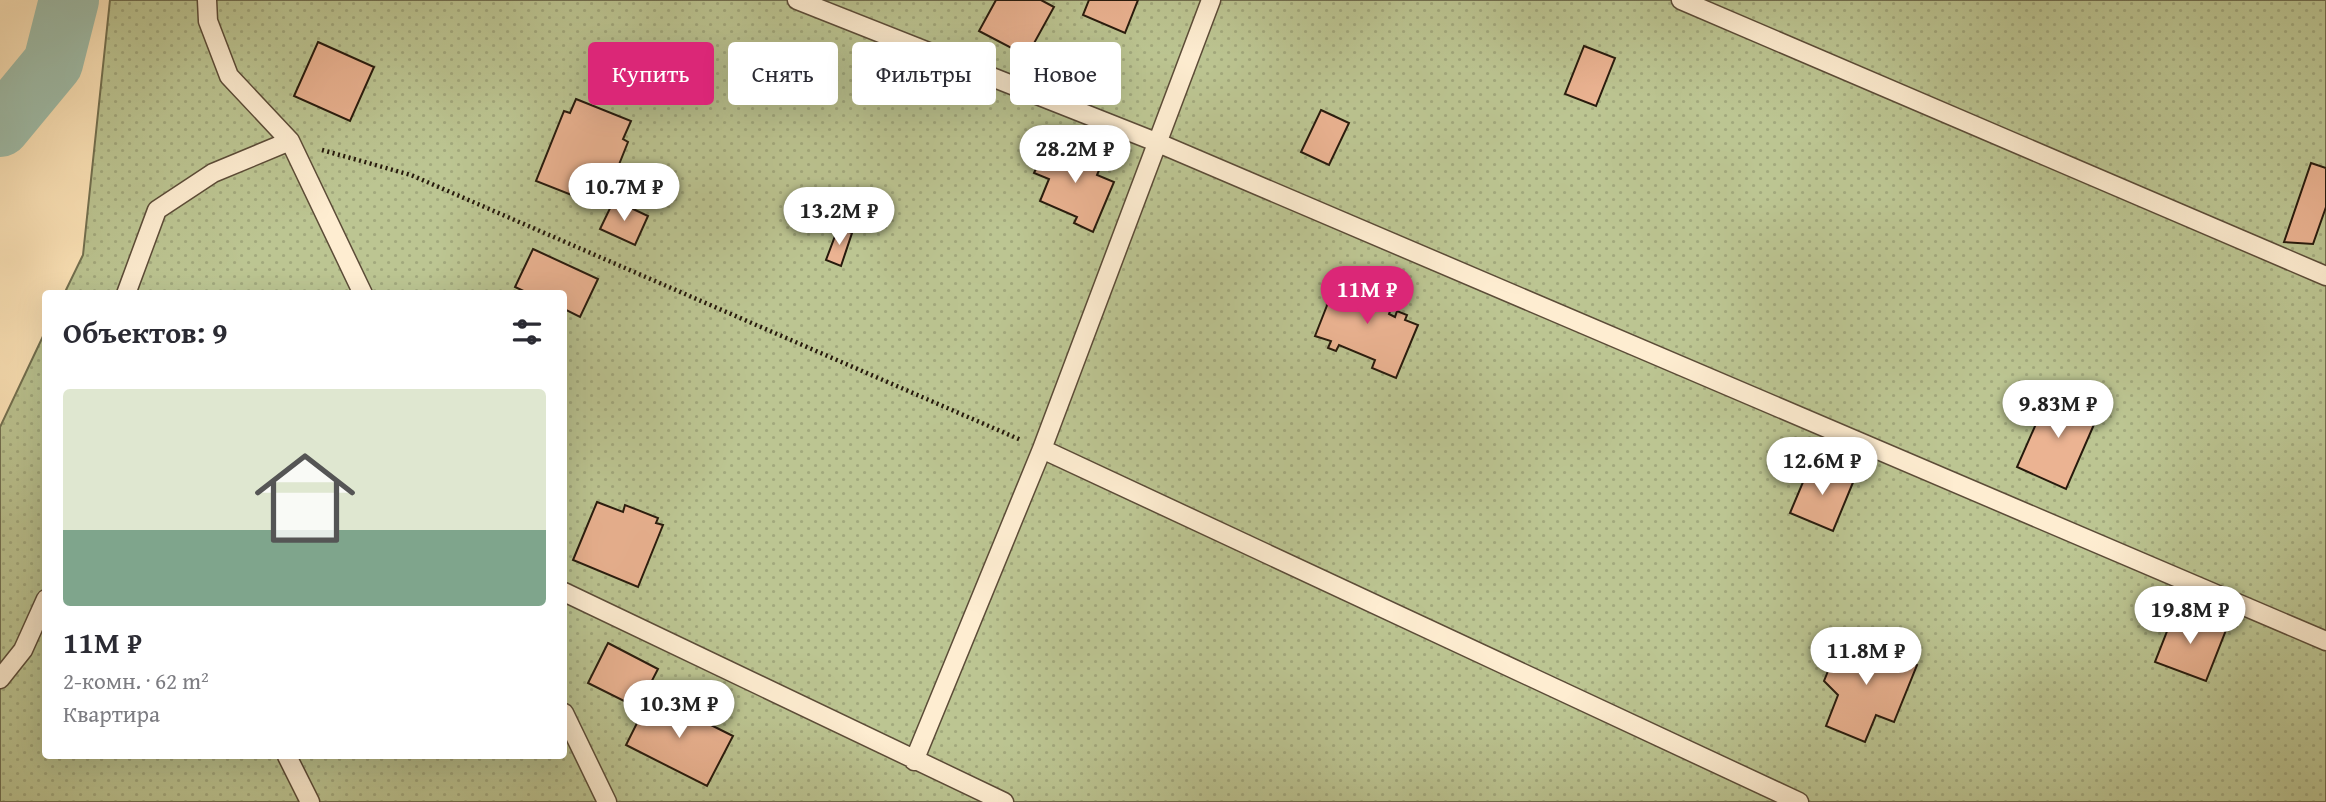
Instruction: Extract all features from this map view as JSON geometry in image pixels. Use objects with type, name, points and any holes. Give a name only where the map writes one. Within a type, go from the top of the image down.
[{"type":"lane","points":[[207,0],[208,21],[229,76],[290,141],[361,290]]},
{"type":"lane","points":[[797,0],[1156,142],[2326,640]]},
{"type":"lane","points":[[914,761],[1042,449],[1211,0]]},
{"type":"lane","points":[[1681,0],[2326,276]]},
{"type":"lane","points":[[128,290],[157,209],[213,173],[290,141]]},
{"type":"lane","points":[[1042,449],[1799,802]]},
{"type":"lane","points":[[567,593],[1004,802]]},
{"type":"lane","points":[[0,679],[23,650],[42,608]]},
{"type":"lane","points":[[567,719],[607,802]]},
{"type":"lane","points":[[288,759],[310,802]]},
{"type":"path","points":[[290,141],[411,175],[1042,449]]},
{"type":"green space","points":[[110,0],[2326,0],[2326,802],[0,802],[0,427],[42,338],[42,759],[567,759],[567,290],[66,290],[83,255]]},
{"type":"building","points":[[996,0],[1041,0],[1054,7],[1035,42],[1010,42],[1010,47],[979,31]]},
{"type":"building","points":[[1089,0],[1138,0],[1125,33],[1083,15]]},
{"type":"building","points":[[318,42],[374,67],[350,121],[294,96]]},
{"type":"building","points":[[1584,46],[1615,58],[1596,106],[1565,94]]},
{"type":"building","points":[[576,99],[631,121],[623,139],[628,142],[602,207],[536,181],[564,111],[570,113]]},
{"type":"building","points":[[1321,110],[1349,123],[1329,165],[1301,152]]},
{"type":"building","points":[[1060,142],[1103,161],[1097,175],[1114,182],[1093,232],[1074,223],[1077,217],[1040,201],[1049,179],[1034,173],[1043,153],[1053,157]]},
{"type":"building","points":[[2311,163],[2326,168],[2326,207],[2313,244],[2284,242]]},
{"type":"building","points":[[614,200],[648,216],[635,245],[600,229]]},
{"type":"building","points":[[838,228],[852,233],[841,266],[826,260]]},
{"type":"building","points":[[533,249],[598,279],[580,317],[567,310],[567,290],[521,290],[515,287]]},
{"type":"building","points":[[1339,275],[1382,292],[1392,306],[1389,314],[1395,317],[1397,311],[1407,315],[1405,320],[1418,325],[1396,378],[1372,368],[1375,360],[1339,345],[1336,351],[1328,348],[1331,341],[1315,336]]},
{"type":"building","points":[[2050,392],[2099,413],[2066,489],[2017,467]]},
{"type":"building","points":[[1811,463],[1854,480],[1833,531],[1790,513]]},
{"type":"building","points":[[597,502],[623,512],[625,505],[658,518],[656,523],[663,525],[638,587],[573,560]]},
{"type":"building","points":[[2175,611],[2226,630],[2206,681],[2155,662]]},
{"type":"building","points":[[1843,634],[1917,665],[1894,722],[1876,715],[1865,742],[1826,726],[1838,695],[1824,681]]},
{"type":"building","points":[[608,643],[658,669],[638,708],[588,683]]},
{"type":"building","points":[[651,695],[733,736],[707,786],[626,745]]},
{"type":"waterway","points":[[0,127],[53,63],[69,0]]}]
